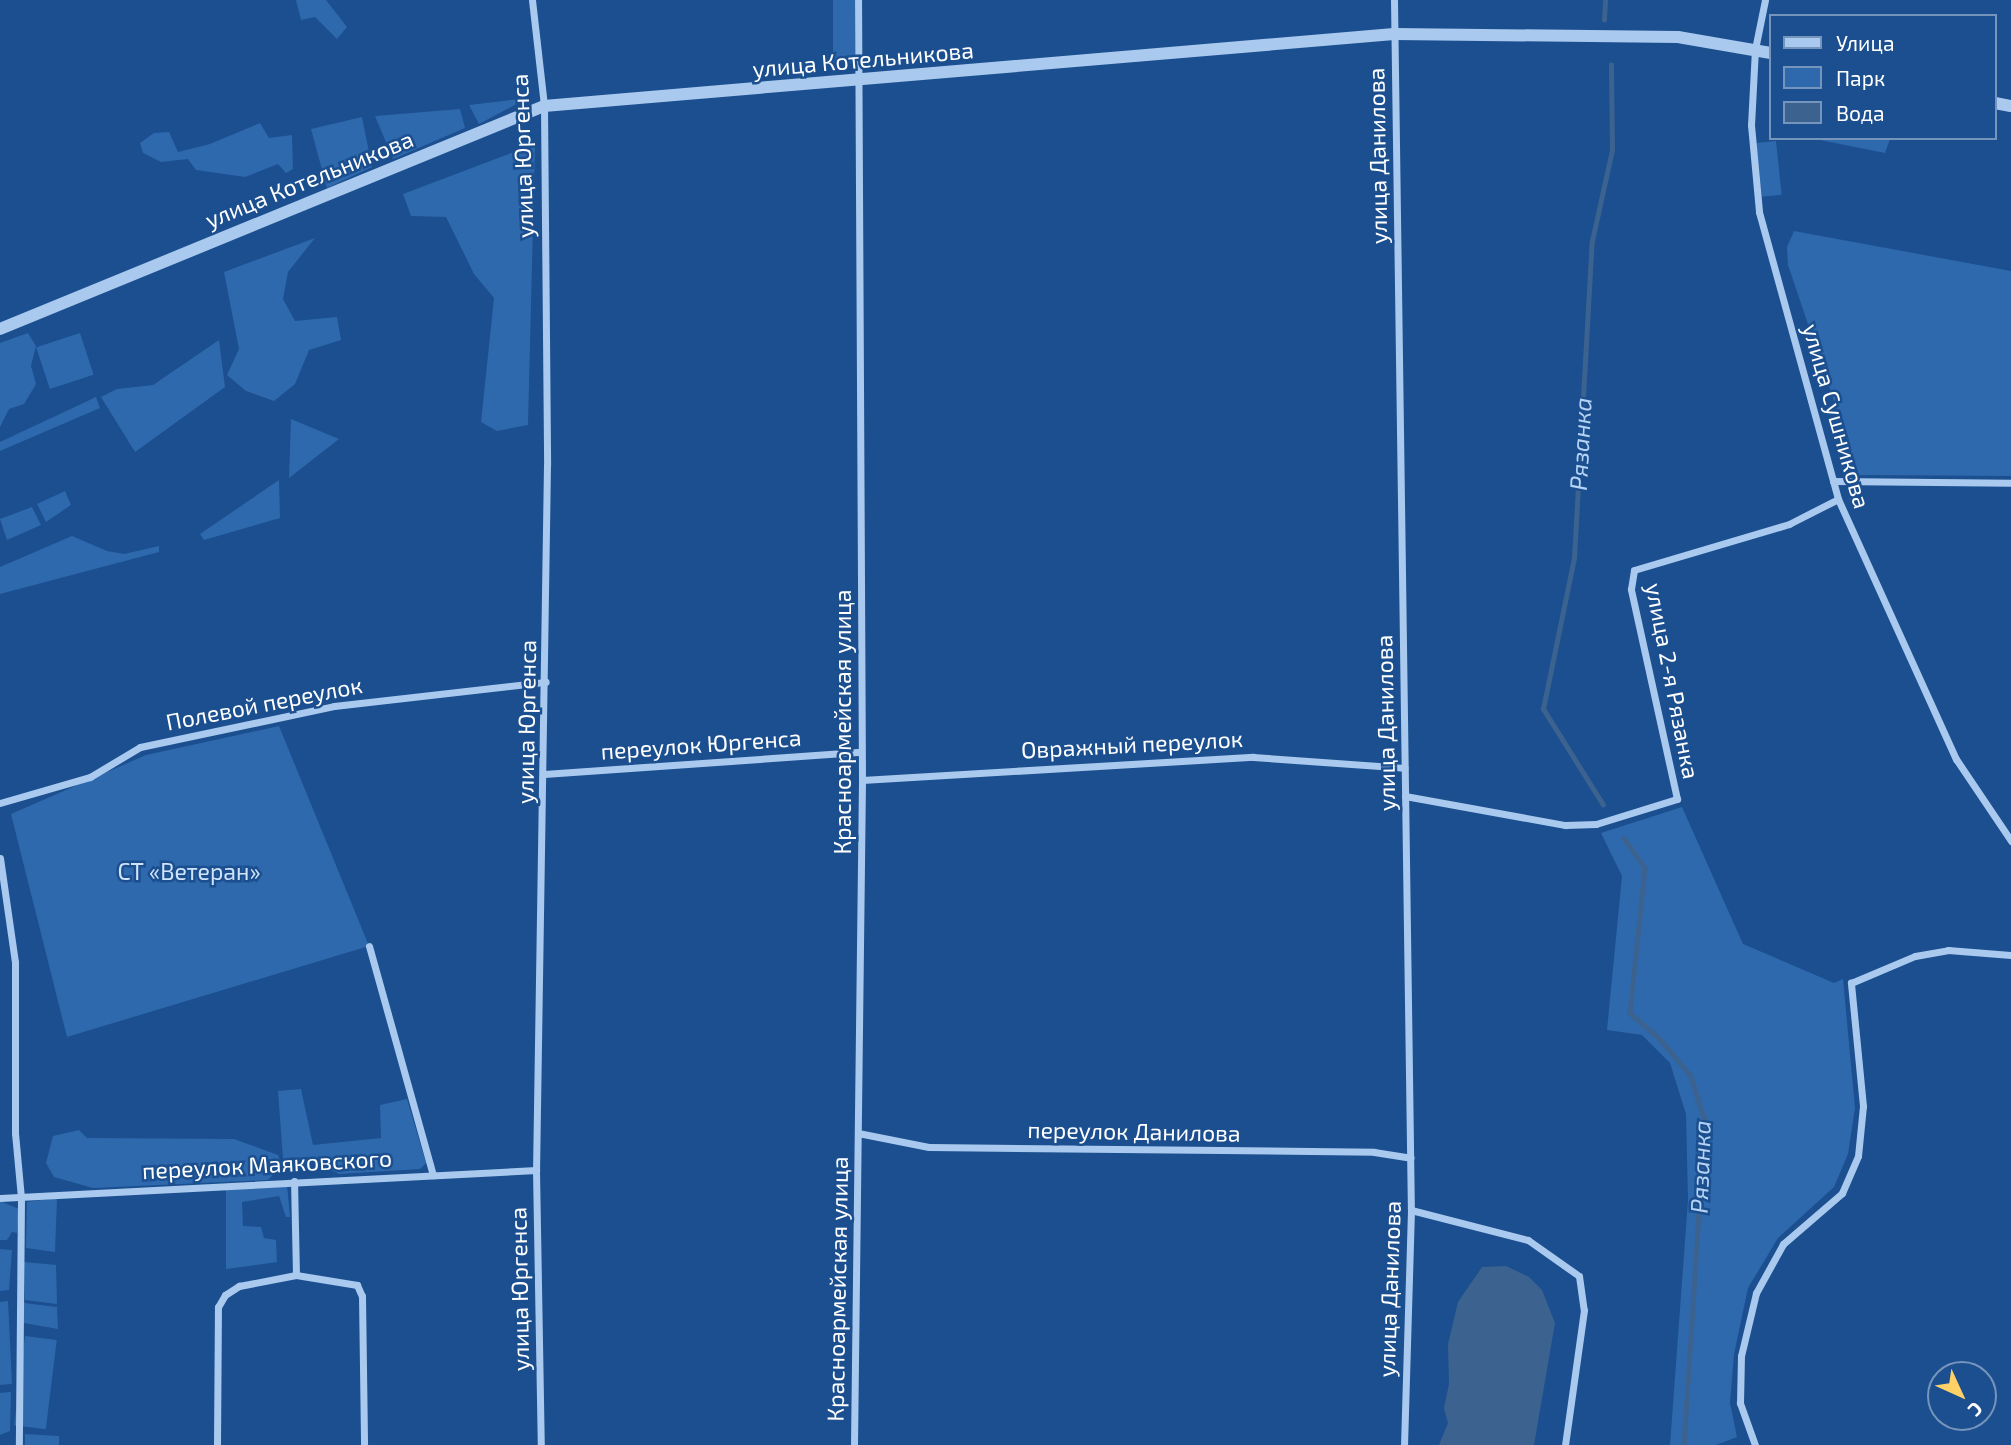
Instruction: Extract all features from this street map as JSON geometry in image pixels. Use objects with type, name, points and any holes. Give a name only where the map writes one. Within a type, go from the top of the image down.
[{"type":"street","name":"улица Юргенса","points":[[532,0],[544,106],[546,682],[536,1170],[541,1445]]},
{"type":"street","name":"Красноармейская улица","points":[[855,1445],[862,780],[858,0]]},
{"type":"street","name":"улица Данилова","points":[[1394,0],[1411,1158],[1404,1445]]},
{"type":"street","name":"улица Сушникова","points":[[1765,0],[1755,50],[1751,125],[1759,212],[1838,499],[1956,759],[2011,841]]},
{"type":"street","name":"улица Котельникова","points":[[0,329],[544,106],[1394,34],[1678,37],[1770,53]]},
{"type":"street","points":[[1833,481],[2011,483]]},
{"type":"street","name":"улица 2-я Рязанка","points":[[1405,796],[1564,825],[1596,824],[1677,799],[1631,589],[1634,570],[1789,524],[1838,499]]},
{"type":"street","name":"Полевой переулок","points":[[0,803],[90,777],[140,747],[334,706],[546,682]]},
{"type":"street","name":"переулок Юргенса","points":[[544,775],[861,752]]},
{"type":"street","name":"Овражный переулок","points":[[862,780],[1253,757],[1405,768]]},
{"type":"street","points":[[0,858],[15,962],[15,1133],[21,1198],[19,1445]]},
{"type":"street","points":[[369,946],[433,1175]]},
{"type":"street","points":[[1754,1445],[1740,1403],[1741,1356],[1756,1293],[1783,1244],[1842,1193],[1858,1156],[1863,1106],[1850,983],[1915,956],[1948,950],[2011,955]]},
{"type":"street","name":"переулок Данилова","points":[[858,1133],[929,1147],[1374,1152],[1411,1158]]},
{"type":"street","name":"переулок Маяковского","points":[[0,1198],[536,1170]]},
{"type":"street","points":[[294,1181],[296,1275]]},
{"type":"street","points":[[1411,1210],[1528,1240],[1579,1276],[1584,1310],[1565,1445]]},
{"type":"street","points":[[216,1445],[218,1307],[225,1295],[239,1286],[296,1275],[357,1285],[362,1296],[364,1445]]},
{"type":"green space","points":[[296,0],[326,0],[347,27],[337,39],[315,17],[301,20]]},
{"type":"green space","points":[[833,0],[855,0],[855,63],[833,63]]},
{"type":"green space","points":[[528,98],[479,124],[469,105]]},
{"type":"green space","points":[[460,109],[465,128],[393,159],[375,116]]},
{"type":"green space","points":[[362,117],[372,167],[327,188],[311,129]]},
{"type":"green space","points":[[260,123],[269,138],[292,135],[293,169],[286,173],[278,164],[245,177],[196,170],[188,159],[161,162],[143,153],[140,143],[154,133],[169,132],[178,152],[210,144]]},
{"type":"green space","points":[[1820,140],[1890,140],[1885,153]]},
{"type":"green space","points":[[1776,141],[1782,195],[1762,197],[1756,143]]},
{"type":"green space","points":[[535,144],[528,425],[497,431],[481,422],[494,298],[474,274],[446,217],[411,216],[403,194]]},
{"type":"green space","points":[[1794,231],[2011,271],[2011,476],[1859,475],[1788,265],[1787,247]]},
{"type":"green space","points":[[315,238],[288,272],[283,299],[295,321],[337,317],[341,340],[309,350],[295,384],[274,401],[246,391],[227,375],[239,349],[224,272]]},
{"type":"green space","points":[[28,333],[36,346],[31,366],[36,384],[24,404],[9,409],[0,427],[0,343]]},
{"type":"green space","points":[[80,333],[94,375],[50,389],[36,347]]},
{"type":"green space","points":[[219,340],[225,387],[135,452],[101,397],[117,389],[153,385]]},
{"type":"green space","points":[[96,397],[100,408],[0,451],[0,442]]},
{"type":"green space","points":[[291,419],[339,439],[289,478]]},
{"type":"green space","points":[[279,480],[280,518],[204,540],[200,534]]},
{"type":"green space","points":[[1858,485],[1862,509],[1852,510],[1847,488]]},
{"type":"green space","points":[[65,491],[71,505],[46,522],[37,504]]},
{"type":"green space","points":[[32,507],[41,525],[7,540],[0,519]]},
{"type":"green space","points":[[72,536],[107,551],[124,554],[159,546],[159,552],[0,594],[0,567]]},
{"type":"green space","name":"СТ «Ветеран»","points":[[279,726],[369,946],[67,1037],[11,814],[146,755]]},
{"type":"green space","points":[[1682,807],[1743,944],[1834,983],[1843,979],[1855,1108],[1848,1154],[1834,1187],[1778,1238],[1748,1288],[1734,1354],[1730,1403],[1737,1437],[1716,1445],[1670,1445],[1688,1200],[1686,1114],[1670,1063],[1642,1035],[1607,1030],[1622,876],[1601,833]]},
{"type":"green space","points":[[301,1089],[313,1145],[381,1138],[380,1105],[407,1099],[426,1163],[420,1169],[339,1174],[306,1159],[283,1159],[278,1091]]},
{"type":"green space","points":[[79,1130],[87,1138],[234,1139],[278,1155],[282,1165],[268,1180],[93,1188],[54,1177],[46,1163],[53,1136]]},
{"type":"green space","points":[[287,1185],[290,1217],[286,1217],[279,1196],[242,1202],[243,1226],[261,1227],[264,1238],[276,1240],[277,1262],[226,1269],[226,1190]]},
{"type":"green space","points":[[57,1198],[55,1252],[26,1248],[27,1202]]},
{"type":"green space","points":[[0,1201],[19,1209],[17,1233],[12,1232],[7,1240],[0,1240]]},
{"type":"green space","points":[[0,1249],[12,1250],[9,1290],[0,1291]]},
{"type":"green space","points":[[24,1262],[56,1265],[57,1304],[25,1300]]},
{"type":"green space","points":[[8,1301],[12,1384],[0,1385],[0,1302]]},
{"type":"green space","points":[[24,1303],[57,1307],[58,1329],[24,1323]]},
{"type":"green space","points":[[25,1336],[57,1340],[46,1429],[14,1425]]},
{"type":"green space","points":[[11,1392],[10,1431],[0,1435],[0,1393]]},
{"type":"green space","points":[[25,1434],[59,1436],[59,1445],[25,1445]]},
{"type":"water","points":[[1506,1266],[1529,1277],[1542,1290],[1555,1323],[1534,1445],[1439,1445],[1448,1423],[1444,1408],[1449,1384],[1448,1344],[1458,1302],[1482,1267]]},
{"type":"waterway","name":"Рязанка","points":[[1604,20],[1605,0]]},
{"type":"waterway","name":"Рязанка","points":[[1603,805],[1543,709],[1574,558],[1592,241],[1612,150],[1611,65]]},
{"type":"waterway","name":"Рязанка","points":[[1624,838],[1645,868],[1630,1013],[1659,1038],[1691,1076],[1705,1121],[1684,1445]]}]
